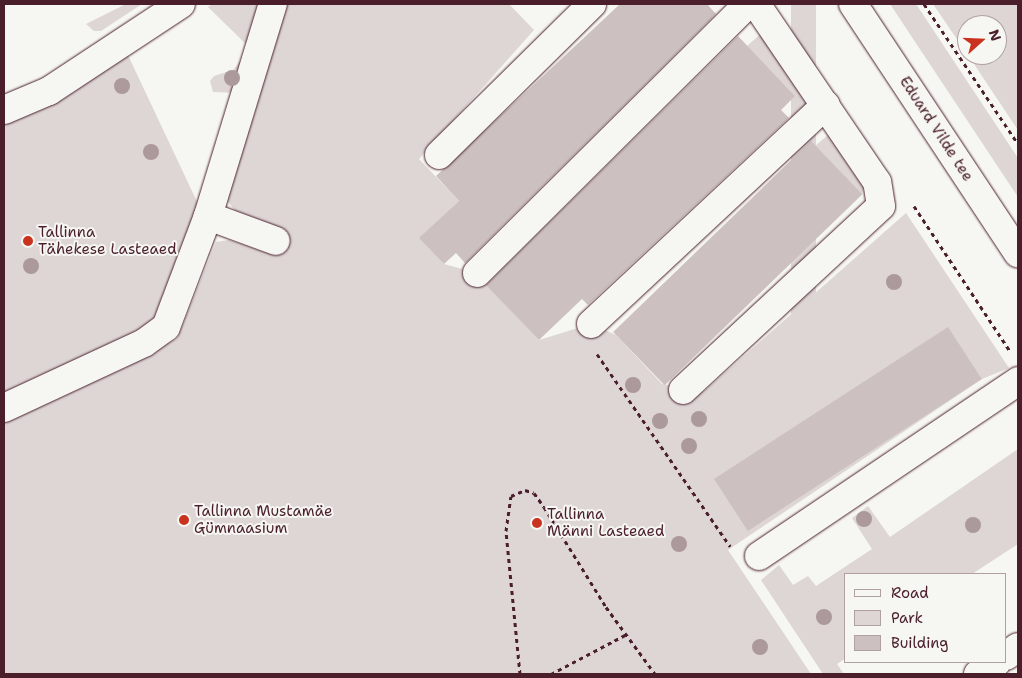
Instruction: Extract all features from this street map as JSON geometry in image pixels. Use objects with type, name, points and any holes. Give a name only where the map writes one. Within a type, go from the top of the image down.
[{"type":"street","points":[[4,110],[49,91],[181,4]]},
{"type":"street","points":[[4,408],[144,343],[166,327],[208,216],[273,4]]},
{"type":"street","points":[[439,155],[592,4]]},
{"type":"street","points":[[477,273],[748,4]]},
{"type":"street","points":[[683,390],[881,206],[877,182],[756,4]]},
{"type":"street","name":"Eduard Vilde tee","points":[[853,4],[1018,253]]},
{"type":"street","points":[[591,324],[826,105]]},
{"type":"street","points":[[208,216],[276,241]]},
{"type":"street","points":[[759,556],[1018,381]]},
{"type":"street","points":[[1007,655],[1018,647]]},
{"type":"street","points":[[978,674],[995,663]]},
{"type":"path","points":[[924,4],[1018,144]]},
{"type":"path","points":[[591,324],[584,335],[731,548]]},
{"type":"path","points":[[520,674],[506,530],[508,503],[517,491],[534,493],[625,635],[654,674]]},
{"type":"path","points":[[551,674],[625,635]]},
{"type":"green space","points":[[126,4],[142,4],[101,31],[94,31],[86,24]]},
{"type":"green space","points":[[213,4],[265,4],[251,49],[208,7]]},
{"type":"green space","points":[[284,4],[509,4],[534,30],[419,159],[459,201],[420,238],[444,264],[477,273],[539,340],[591,324],[616,335],[662,384],[703,392],[906,213],[1009,368],[982,379],[728,550],[811,674],[4,674],[4,420],[177,339],[216,242],[229,240],[272,254],[279,230],[237,213],[225,198]]},
{"type":"green space","points":[[791,4],[816,4],[816,416],[791,416]]},
{"type":"green space","points":[[890,4],[916,4],[1018,158],[1018,197]]},
{"type":"green space","points":[[933,4],[1018,4],[1018,130],[975,65],[1007,65],[1007,15],[957,15],[957,39]]},
{"type":"green space","points":[[765,30],[800,87],[795,96],[747,46]]},
{"type":"green space","points":[[126,51],[200,208],[167,310],[150,327],[4,394],[4,110],[12,122]]},
{"type":"green space","points":[[249,51],[238,93],[213,92],[210,81],[214,76],[233,70]]},
{"type":"green space","points":[[828,135],[864,186],[862,194],[815,146]]},
{"type":"green space","points":[[1018,449],[1018,544],[974,573],[844,573],[844,659],[837,664],[844,674],[823,674],[761,580],[779,565],[793,585],[808,576],[816,586],[872,549],[852,518],[868,506],[890,537]]},
{"type":"building","points":[[620,4],[707,4],[716,14],[465,263],[456,253],[444,264],[419,238],[459,201],[436,176]]},
{"type":"building","points":[[738,36],[795,96],[781,110],[789,118],[588,305],[582,299],[539,340],[486,285]]},
{"type":"building","points":[[811,141],[862,194],[665,385],[613,332]]},
{"type":"building","points":[[948,327],[982,379],[748,531],[714,479]]},
{"type":"place","name":"Tallinna Tähekese Lasteaed","points":[[28,241]]},
{"type":"place","name":"Tallinna Mustamäe Gümnaasium","points":[[184,520]]},
{"type":"place","name":"Tallinna Männi Lasteaed","points":[[537,523]]}]
